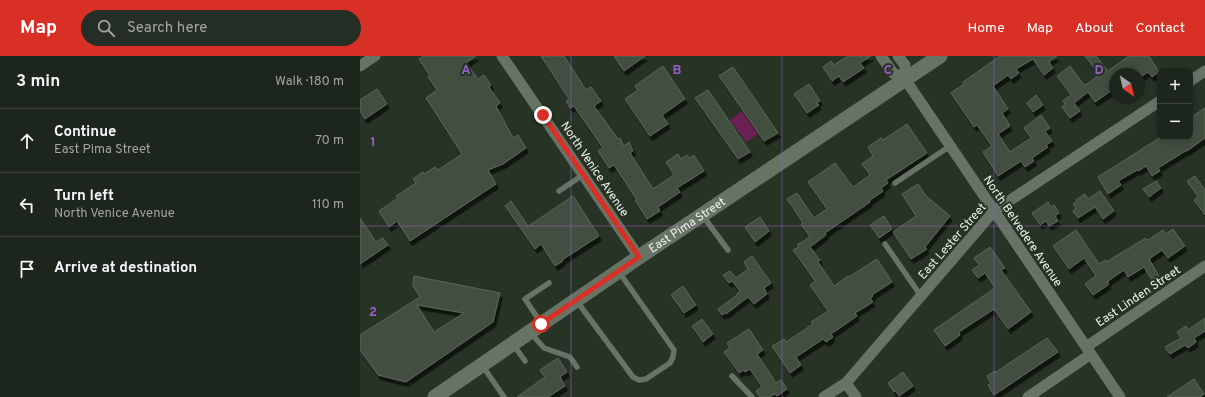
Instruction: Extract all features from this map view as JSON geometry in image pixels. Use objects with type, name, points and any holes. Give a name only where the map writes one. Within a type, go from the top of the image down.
[{"type":"street","points":[[360,66],[374,56]]},
{"type":"street","name":"North Venice Avenue","points":[[502,56],[639,257]]},
{"type":"street","name":"North Belvedere Avenue","points":[[881,56],[893,73],[905,79],[1120,397]]},
{"type":"street","name":"North Belvedere Avenue","points":[[898,56],[904,65],[905,79]]},
{"type":"street","name":"East Pima Street","points":[[435,397],[450,390],[481,365],[618,271],[940,56]]},
{"type":"street","points":[[1193,79],[1205,71]]},
{"type":"street","name":"East Lester Street","points":[[824,397],[846,383],[994,211],[1157,103]]},
{"type":"street","name":"East Linden Street","points":[[1028,397],[1205,266]]},
{"type":"street","points":[[846,383],[856,397]]},
{"type":"lane","points":[[895,183],[950,146]]},
{"type":"lane","points":[[559,191],[583,175]]},
{"type":"lane","points":[[702,215],[728,250]]},
{"type":"lane","points":[[885,244],[921,296]]},
{"type":"lane","points":[[576,300],[633,377],[639,380],[646,379],[670,363],[674,350],[618,271]]},
{"type":"lane","points":[[549,283],[525,299],[544,348],[570,357],[577,367]]},
{"type":"lane","points":[[513,343],[525,360]]},
{"type":"lane","points":[[481,365],[504,397]]},
{"type":"lane","points":[[732,376],[752,397]]},
{"type":"shaded area","points":[[742,111],[758,134],[746,142],[730,120]]},
{"type":"building","points":[[424,56],[476,56],[466,63],[478,79],[484,75],[491,85],[489,87],[500,103],[496,106],[513,138],[518,135],[526,148],[503,164],[488,170],[496,184],[410,241],[397,221],[389,227],[379,211],[398,198],[396,196],[416,183],[413,179],[423,172],[424,174],[435,167],[438,170],[462,154],[426,98],[437,90],[428,77],[430,76],[419,59]]},
{"type":"building","points":[[541,56],[564,56],[586,90],[591,87],[601,101],[594,106],[618,139],[620,138],[624,146],[629,142],[633,151],[630,153],[653,189],[674,175],[666,162],[678,154],[681,159],[687,155],[689,158],[694,155],[704,171],[677,188],[680,192],[658,207],[660,211],[647,219],[635,200],[637,200],[614,165],[609,168],[598,151],[603,148],[574,106],[570,108],[566,101],[569,99]]},
{"type":"building","points":[[614,56],[645,56],[624,71]]},
{"type":"building","points":[[848,56],[871,56],[860,63],[864,68],[843,82],[839,76],[832,81],[823,67],[831,61],[834,65]]},
{"type":"building","points":[[1000,56],[1057,56],[1049,62],[1053,68],[1044,75],[1033,59],[1016,69],[1019,73],[1011,79],[1008,75],[993,86],[1008,109],[1002,113],[1010,126],[998,134],[1010,152],[1031,138],[1024,128],[1041,115],[1050,128],[1045,131],[1052,141],[1046,145],[1048,147],[1032,158],[1034,161],[1025,167],[1021,161],[998,176],[983,152],[992,146],[977,125],[974,127],[951,93],[964,84],[963,82]]},
{"type":"building","points":[[1085,56],[1096,56],[1108,71],[1109,70],[1109,92],[1095,102],[1088,92],[1074,103],[1080,111],[1070,118],[1062,107],[1065,104],[1063,101],[1071,95],[1057,76],[1070,66],[1084,85],[1099,75]]},
{"type":"building","points":[[1129,56],[1149,56],[1157,69],[1157,73],[1152,77],[1148,72],[1145,74],[1145,68],[1112,68]]},
{"type":"building","points":[[663,66],[685,99],[662,115],[668,124],[650,136],[625,99],[638,90],[635,86]]},
{"type":"building","points":[[733,67],[778,133],[764,141],[719,76]]},
{"type":"building","points":[[809,84],[820,101],[816,103],[819,105],[807,113],[794,94]]},
{"type":"building","points":[[377,89],[387,104],[365,119],[360,111],[360,100]]},
{"type":"building","points":[[708,90],[750,152],[738,159],[695,98]]},
{"type":"building","points":[[1036,95],[1043,105],[1033,112],[1027,103]]},
{"type":"building","points":[[1205,108],[1205,138],[1187,151],[1158,168],[1160,171],[1152,176],[1146,166],[1118,181],[1121,185],[1108,194],[1098,177],[1157,140],[1193,140],[1193,116]]},
{"type":"building","points":[[907,124],[927,153],[886,180],[888,183],[881,188],[883,191],[869,201],[870,202],[825,233],[826,235],[810,247],[820,260],[818,262],[834,286],[877,259],[892,282],[872,295],[873,296],[870,298],[873,302],[855,313],[857,316],[831,334],[833,337],[826,342],[823,339],[796,357],[801,365],[790,373],[772,346],[784,339],[786,342],[813,324],[811,322],[828,311],[810,285],[815,281],[793,250],[799,247],[797,245],[810,237],[801,224],[803,223],[787,199],[797,193],[814,218],[827,209],[808,182],[835,163],[853,187],[870,175],[862,164],[873,156],[868,147],[881,138],[883,140]]},
{"type":"building","points":[[1195,176],[1205,190],[1205,215],[1194,200],[1198,197],[1187,181]]},
{"type":"building","points":[[1156,181],[1161,188],[1149,197],[1143,189]]},
{"type":"building","points":[[918,184],[926,196],[950,216],[925,247],[927,249],[911,259],[893,232],[916,216],[902,194]]},
{"type":"building","points":[[1100,191],[1114,211],[1103,219],[1095,207],[1078,218],[1073,211],[1076,208],[1073,204],[1077,201],[1076,200],[1085,194],[1088,199]]},
{"type":"building","points":[[573,196],[599,236],[555,266],[541,244],[535,249],[505,206],[511,201],[528,226],[527,227]]},
{"type":"building","points":[[1048,202],[1051,207],[1054,205],[1059,213],[1055,216],[1058,221],[1049,226],[1046,221],[1040,225],[1032,213]]},
{"type":"building","points":[[884,216],[892,229],[879,238],[870,225]]},
{"type":"building","points":[[760,217],[769,231],[755,242],[745,227]]},
{"type":"building","points":[[360,218],[376,242],[383,238],[388,245],[360,264]]},
{"type":"building","points":[[1173,229],[1185,246],[1168,258],[1162,250],[1149,259],[1160,278],[1153,282],[1144,267],[1128,277],[1124,270],[1108,281],[1108,285],[1093,295],[1085,284],[1096,276],[1084,258],[1069,269],[1053,246],[1076,230],[1099,264],[1105,260],[1106,262],[1146,238],[1148,240],[1163,230],[1166,234]]},
{"type":"building","points":[[990,247],[1005,268],[1001,270],[1031,312],[1008,329],[994,309],[959,332],[960,335],[945,346],[934,330],[995,288],[985,273],[978,278],[972,270],[979,265],[974,258]]},
{"type":"building","points":[[752,256],[771,283],[764,288],[767,294],[754,304],[748,297],[726,314],[725,313],[722,315],[718,309],[740,291],[732,281],[729,283],[723,275],[730,271],[736,278],[748,269],[744,262]]},
{"type":"building","points":[[414,276],[500,293],[493,322],[406,382],[378,375],[360,350],[360,335],[420,297],[413,286]],"holes":[[[417,305],[464,313],[434,332]]]},
{"type":"building","points":[[683,286],[696,305],[684,313],[671,295]]},
{"type":"building","points":[[1205,318],[1205,331],[1194,338],[1196,342],[1188,348],[1185,345],[1170,354],[1165,347],[1181,338],[1177,332],[1186,326],[1188,330]]},
{"type":"building","points":[[702,319],[713,334],[703,342],[692,326]]},
{"type":"building","points":[[749,329],[763,350],[757,354],[776,383],[781,380],[787,389],[777,396],[775,394],[770,397],[760,397],[756,391],[762,387],[750,369],[739,373],[724,352],[730,348],[727,343]]},
{"type":"building","points":[[1047,338],[1058,352],[994,395],[988,385],[991,383],[987,376],[995,371],[996,372]]},
{"type":"building","points":[[558,358],[567,372],[560,377],[565,386],[548,397],[517,397],[545,377],[540,370]]},
{"type":"building","points":[[903,372],[913,386],[899,396],[896,391],[894,392],[888,383]]},
{"type":"building","points":[[1194,379],[1204,394],[1200,397],[1167,397]]},
{"type":"route","points":[[541,324],[639,257],[543,115]]}]
